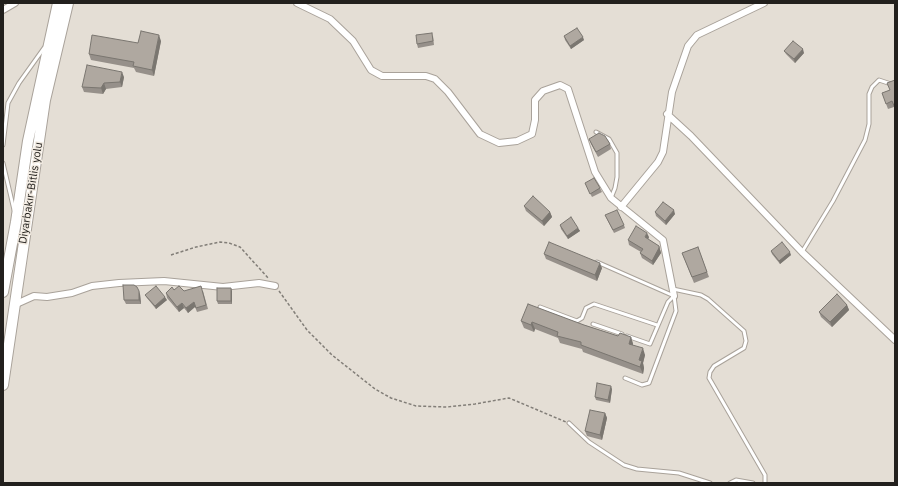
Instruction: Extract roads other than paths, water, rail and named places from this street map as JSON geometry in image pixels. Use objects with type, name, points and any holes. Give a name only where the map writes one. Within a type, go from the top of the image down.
[{"type":"highway","name":"Diyarbakır-Bitlis yolu","points":[[3,292],[16,222],[28,141],[58,3]]},
{"type":"highway","name":"Diyarbakır-Bitlis yolu","points":[[3,385],[45,100],[68,3]]},
{"type":"street","points":[[3,10],[16,3]]},
{"type":"street","points":[[297,3],[330,19],[353,40],[371,70],[382,76],[426,76],[435,79],[448,92],[480,134],[499,143],[517,141],[532,134],[535,120],[535,100],[543,91],[560,85],[568,89],[595,172],[611,198],[663,240],[674,296]]},
{"type":"street","points":[[621,207],[658,162],[662,152],[667,114],[680,66],[688,46],[697,35],[764,3]]},
{"type":"street","points":[[667,114],[691,136],[802,252],[895,340]]},
{"type":"street","points":[[14,305],[34,296],[47,297],[92,286],[119,283],[164,281],[223,287],[259,283],[275,286]]},
{"type":"lane","points":[[3,145],[8,103],[19,82],[51,38]]},
{"type":"lane","points":[[802,252],[833,202],[865,140],[869,124],[868,94],[879,80],[891,84]]},
{"type":"lane","points":[[596,132],[609,139],[617,153],[617,177],[611,198]]},
{"type":"lane","points":[[3,163],[16,222]]},
{"type":"lane","points":[[589,259],[674,296]]},
{"type":"lane","points":[[673,289],[701,295],[708,299],[744,331],[746,341],[744,348],[714,366],[710,372],[709,378],[766,477],[765,483]]},
{"type":"lane","points":[[593,324],[650,344],[668,302],[674,296]]},
{"type":"lane","points":[[625,378],[642,385],[649,383],[676,311],[674,296]]},
{"type":"lane","points":[[540,307],[575,321],[580,320],[586,308],[594,304],[657,326]]},
{"type":"lane","points":[[569,424],[589,442],[624,465],[637,469],[674,472],[710,483]]},
{"type":"lane","points":[[730,483],[736,480],[753,483]]}]
